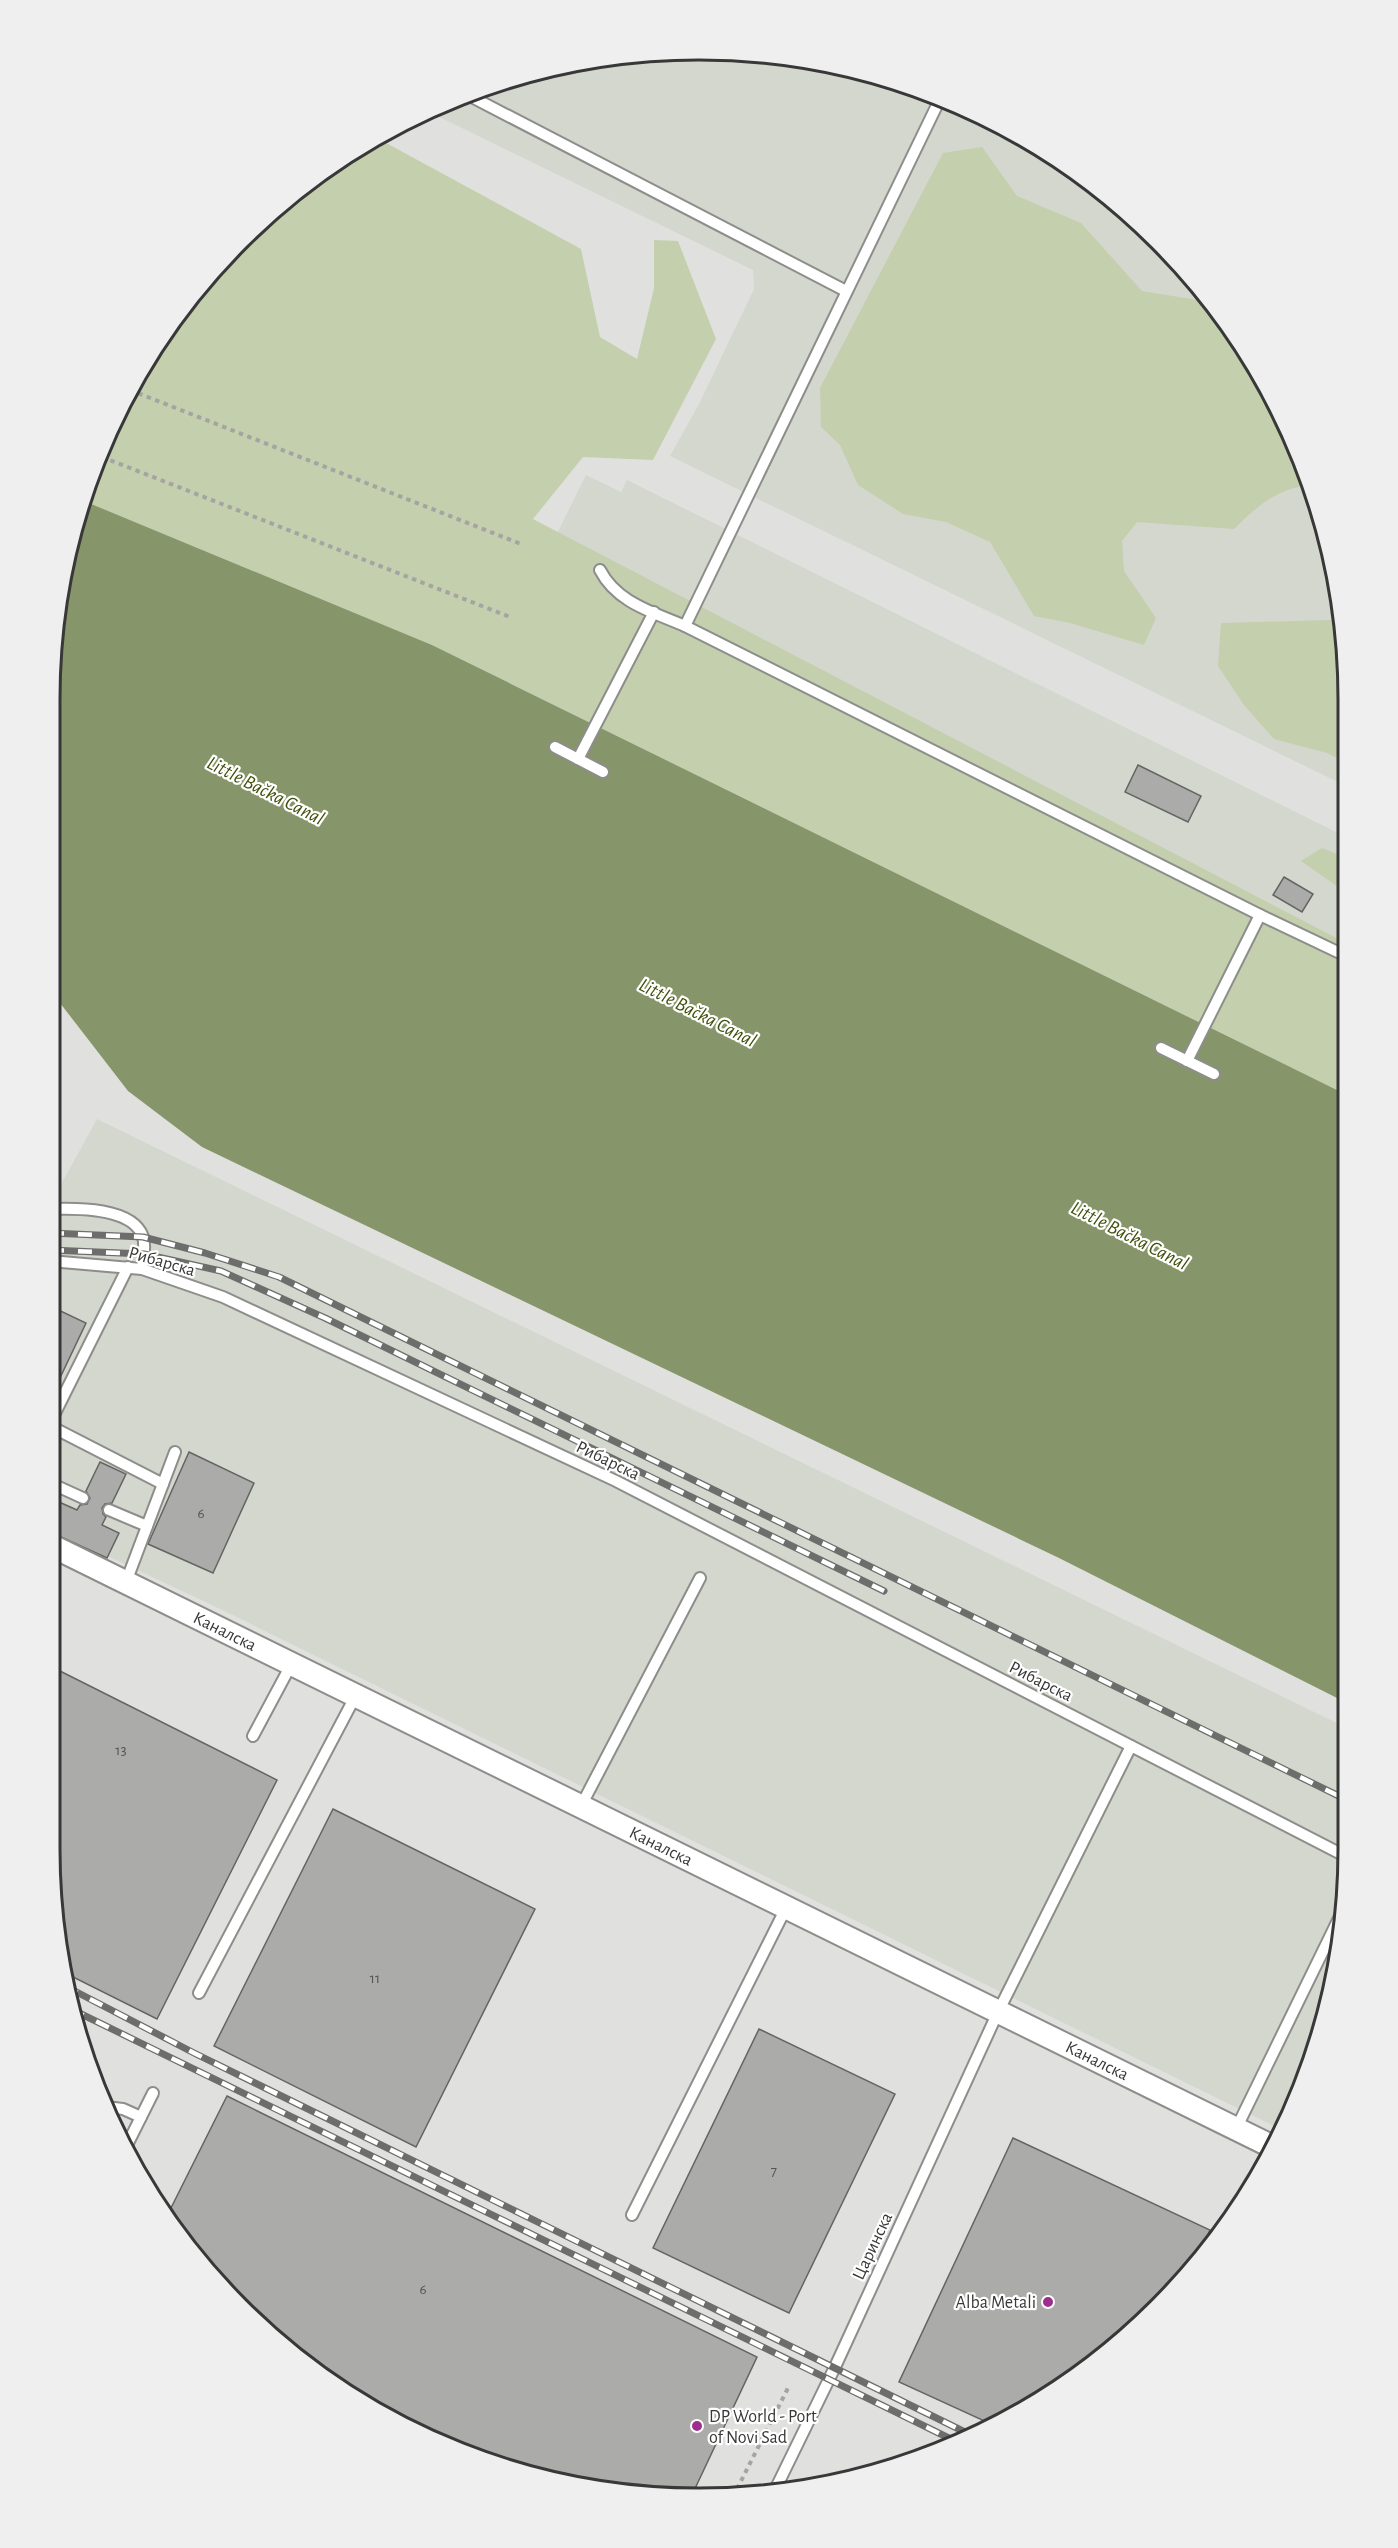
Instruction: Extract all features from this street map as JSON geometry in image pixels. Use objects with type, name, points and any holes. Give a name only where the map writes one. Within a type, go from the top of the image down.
[{"type":"street","name":"Каналска","points":[[60,1550],[1266,2143]]},
{"type":"lane","points":[[478,100],[846,291]]},
{"type":"lane","points":[[685,626],[936,106]]},
{"type":"lane","points":[[600,570],[607,583],[621,596],[1338,952]]},
{"type":"lane","points":[[578,759],[654,612]]},
{"type":"lane","points":[[555,747],[603,772]]},
{"type":"lane","points":[[1187,1061],[1260,915]]},
{"type":"lane","points":[[1161,1048],[1214,1074]]},
{"type":"lane","points":[[60,1209],[101,1211],[132,1220],[143,1237],[142,1269]]},
{"type":"lane","name":"Рибарска","points":[[60,1263],[142,1269],[223,1297],[616,1481],[1338,1852]]},
{"type":"lane","points":[[60,1405],[128,1267]]},
{"type":"lane","points":[[60,1430],[163,1484]]},
{"type":"lane","points":[[126,1582],[175,1452]]},
{"type":"lane","points":[[60,1488],[83,1498]]},
{"type":"lane","points":[[109,1510],[147,1526]]},
{"type":"lane","points":[[581,1806],[700,1578]]},
{"type":"lane","points":[[253,1736],[292,1663]]},
{"type":"lane","points":[[199,1993],[356,1695]]},
{"type":"lane","name":"Царинска","points":[[778,2483],[835,2367],[998,2012],[1131,1746]]},
{"type":"lane","points":[[632,2215],[786,1908]]},
{"type":"lane","points":[[1236,2129],[1333,1930]]},
{"type":"lane","points":[[130,2139],[153,2093]]},
{"type":"lane","points":[[115,2108],[141,2117]]},
{"type":"path","points":[[138,393],[521,544]]},
{"type":"path","points":[[107,459],[510,617]]},
{"type":"path","points":[[739,2487],[789,2386]]},
{"type":"shaded area","points":[[699,60],[782,65],[864,82],[944,109],[1018,146],[1088,192],[1151,247],[1206,310],[1252,380],[1289,454],[1316,534],[1333,616],[1337,657],[1338,782],[670,456],[700,402],[754,289],[753,270],[438,116],[494,94],[534,82],[616,65]]},
{"type":"shaded area","points":[[386,143],[581,249],[600,337],[637,359],[654,288],[654,240],[678,241],[716,339],[653,460],[583,457],[533,519],[1338,939],[1338,1091],[432,645],[91,504],[126,416],[146,379],[192,310],[247,247],[278,219],[310,192]]},
{"type":"shaded area","points":[[982,147],[1017,196],[1081,223],[1142,291],[1198,300],[1230,344],[1252,380],[1289,454],[1301,487],[1290,489],[1269,499],[1234,529],[1137,522],[1122,541],[1124,571],[1156,618],[1144,645],[1070,623],[1034,616],[990,542],[946,522],[903,514],[858,485],[840,445],[821,427],[820,388],[943,153]]},
{"type":"shaded area","points":[[586,475],[621,492],[627,480],[1338,833],[1338,954],[533,582]]},
{"type":"shaded area","points":[[1333,617],[1337,657],[1338,758],[1327,753],[1274,739],[1244,705],[1218,666],[1221,623],[1331,620]]},
{"type":"shaded area","points":[[1322,848],[1338,855],[1338,887],[1301,861]]},
{"type":"shaded area","points":[[97,1119],[1338,1724],[1337,1891],[1333,1932],[1326,1974],[1304,2054],[1275,2126],[216,1607],[60,1534],[60,1186]]},
{"type":"water","name":"Little Bačka Canal","points":[[91,504],[432,645],[1338,1091],[1338,1698],[1059,1558],[202,1147],[128,1091],[60,1003],[61,657],[72,574]]},
{"type":"building","points":[[1138,765],[1201,796],[1188,822],[1125,792]]},
{"type":"building","points":[[1284,877],[1313,894],[1302,912],[1273,895]]},
{"type":"building","points":[[60,1311],[86,1323],[60,1378]]},
{"type":"building","points":[[189,1452],[254,1483],[213,1573],[148,1544]]},
{"type":"building","points":[[100,1462],[126,1474],[112,1503],[105,1504],[102,1508],[106,1517],[102,1525],[119,1533],[107,1558],[60,1537],[60,1502],[77,1510],[80,1505],[87,1504],[90,1498],[86,1491]]},
{"type":"building","points":[[60,1671],[277,1780],[157,2019],[73,1977],[61,1891]]},
{"type":"building","points":[[333,1809],[535,1909],[416,2147],[214,2046]]},
{"type":"building","points":[[759,2029],[895,2094],[789,2313],[653,2248]]},
{"type":"building","points":[[227,2096],[757,2357],[695,2488],[616,2483],[534,2466],[494,2454],[416,2422],[379,2402],[310,2356],[247,2301],[192,2238],[171,2208]]},
{"type":"building","name":"Alba Metali","points":[[1013,2138],[1210,2230],[1206,2238],[1151,2301],[1120,2329],[1054,2380],[984,2421],[899,2382]]},
{"type":"railway","points":[[60,1233],[143,1237],[205,1253],[279,1277],[1338,1796]]},
{"type":"railway","points":[[60,1250],[144,1254],[221,1271],[325,1318],[884,1591]]},
{"type":"railway","points":[[76,1992],[194,2053],[962,2431]]},
{"type":"railway","points":[[82,2014],[948,2437]]},
{"type":"place","name":"Alba Metali","points":[[1048,2302]]},
{"type":"place","name":"DP World - Port of Novi Sad","points":[[697,2426]]}]
